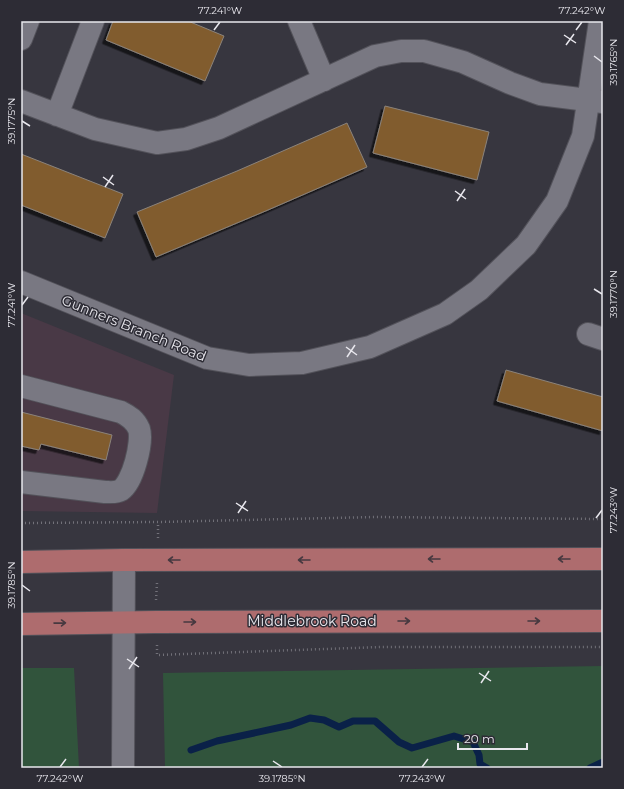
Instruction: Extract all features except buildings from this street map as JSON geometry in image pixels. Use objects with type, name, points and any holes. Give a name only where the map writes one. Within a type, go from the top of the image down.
[{"type":"main road","points":[[21,562],[124,560],[603,559]]},
{"type":"main road","name":"Middlebrook Road","points":[[21,624],[124,622],[603,621]]},
{"type":"street","points":[[21,39],[28,21]]},
{"type":"street","points":[[57,114],[93,21]]},
{"type":"street","points":[[299,21],[324,80]]},
{"type":"street","name":"Gunners Branch Road","points":[[21,282],[207,358],[249,365],[302,363],[370,347],[445,314],[478,290],[526,246],[557,202],[596,101],[600,21]]},
{"type":"street","points":[[21,101],[95,129],[157,143],[186,139],[219,128],[375,56],[401,52],[424,51],[463,62],[510,83],[540,94],[596,101]]},
{"type":"street","points":[[21,386],[121,412],[131,417],[135,422],[140,435],[140,442],[132,475],[125,486],[116,492],[21,482]]},
{"type":"street","points":[[123,768],[124,560]]},
{"type":"path","points":[[21,523],[158,522],[374,516],[603,519]]},
{"type":"shaded area","points":[[21,313],[174,375],[157,513],[21,511]]},
{"type":"green space","points":[[603,666],[603,768],[165,768],[163,673]]},
{"type":"green space","points":[[21,668],[74,668],[79,768],[21,768]]},
{"type":"waterway","points":[[191,750],[217,741],[291,725],[310,718],[324,720],[339,727],[353,721],[375,721],[399,742],[412,748],[454,736],[473,742],[479,755],[480,764],[487,768]]},
{"type":"waterway","points":[[590,768],[603,762]]}]
